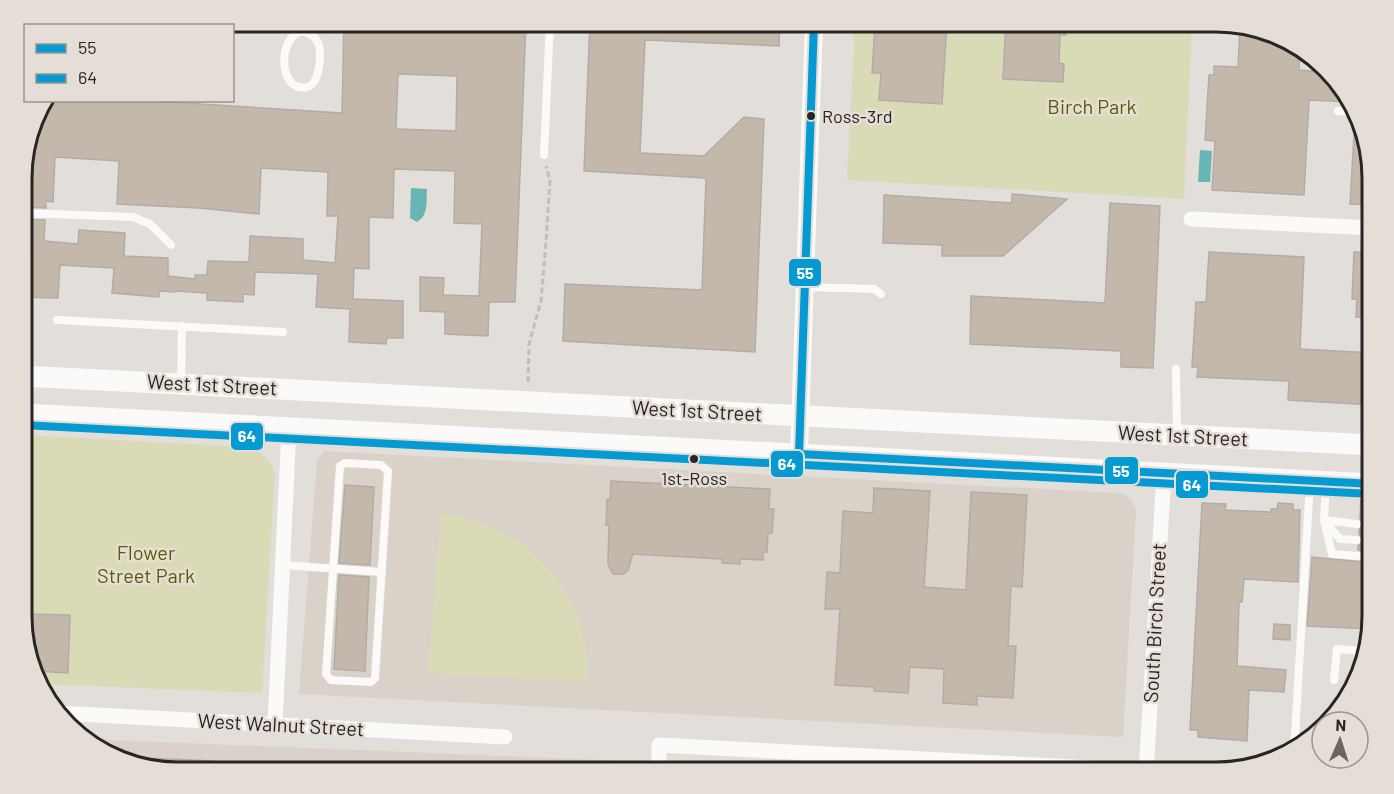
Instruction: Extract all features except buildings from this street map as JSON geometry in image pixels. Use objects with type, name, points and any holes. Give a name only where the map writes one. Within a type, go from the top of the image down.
[{"type":"main road","name":"West 1st Street","points":[[32,377],[1362,444]]},
{"type":"main road","name":"West 1st Street","points":[[32,415],[1362,483]]},
{"type":"street","points":[[799,454],[814,32]]},
{"type":"street","points":[[1191,219],[1362,227]]},
{"type":"street","points":[[275,724],[289,428]]},
{"type":"street","name":"South Birch Street","points":[[1147,762],[1164,473]]},
{"type":"street","name":"West Walnut Street","points":[[68,714],[505,737]]},
{"type":"street","points":[[659,762],[659,745],[935,762]]},
{"type":"street","points":[[810,753],[810,762]]},
{"type":"street","points":[[863,756],[863,762]]},
{"type":"lane","points":[[298,32],[288,39],[285,73],[289,82],[296,86],[308,87],[315,82],[318,74],[319,48],[317,41],[305,32]]},
{"type":"lane","points":[[543,154],[549,32]]},
{"type":"lane","points":[[1338,111],[1346,112]]},
{"type":"lane","points":[[32,213],[133,217],[150,224],[171,245]]},
{"type":"lane","points":[[804,286],[874,289],[881,294]]},
{"type":"lane","points":[[57,320],[283,332]]},
{"type":"lane","points":[[181,384],[182,326]]},
{"type":"lane","points":[[1176,369],[1177,435]]},
{"type":"lane","points":[[345,463],[381,465],[388,471],[375,678],[371,682],[330,680],[326,674],[333,569],[340,466],[345,463]]},
{"type":"lane","points":[[1318,481],[1332,554],[1362,556]]},
{"type":"lane","points":[[1295,739],[1318,481]]},
{"type":"lane","points":[[1324,520],[1357,524]]},
{"type":"lane","points":[[1324,520],[1340,539],[1357,540]]},
{"type":"lane","points":[[282,565],[382,572]]},
{"type":"lane","points":[[1334,680],[1337,649],[1359,651]]},
{"type":"path","points":[[527,402],[529,344],[541,301],[546,243],[550,181],[543,154]]},
{"type":"shaded area","points":[[324,451],[1119,493],[1127,496],[1136,509],[1123,737],[299,694],[317,461]]},
{"type":"shaded area","points":[[100,740],[648,762],[178,762],[140,758]]},
{"type":"green space","name":"Birch Park","points":[[853,32],[1192,32],[1184,199],[847,180]]},
{"type":"green space","name":"Flower Street Park","points":[[32,436],[247,447],[261,453],[270,462],[275,472],[262,693],[49,684],[39,663],[33,635]]},
{"type":"green space","points":[[441,514],[495,528],[516,540],[551,572],[565,591],[576,612],[583,634],[586,682],[428,673]]},
{"type":"water","points":[[1200,150],[1212,151],[1210,182],[1198,182]]},
{"type":"water","points":[[411,188],[427,189],[425,212],[417,222],[410,218]]},
{"type":"transit line","name":"55","points":[[814,32],[799,454],[1362,483]]},
{"type":"transit line","name":"64","points":[[32,426],[1362,493]]},
{"type":"place","name":"Ross-3rd","points":[[811,116]]},
{"type":"place","name":"1st-Ross","points":[[694,459]]}]
